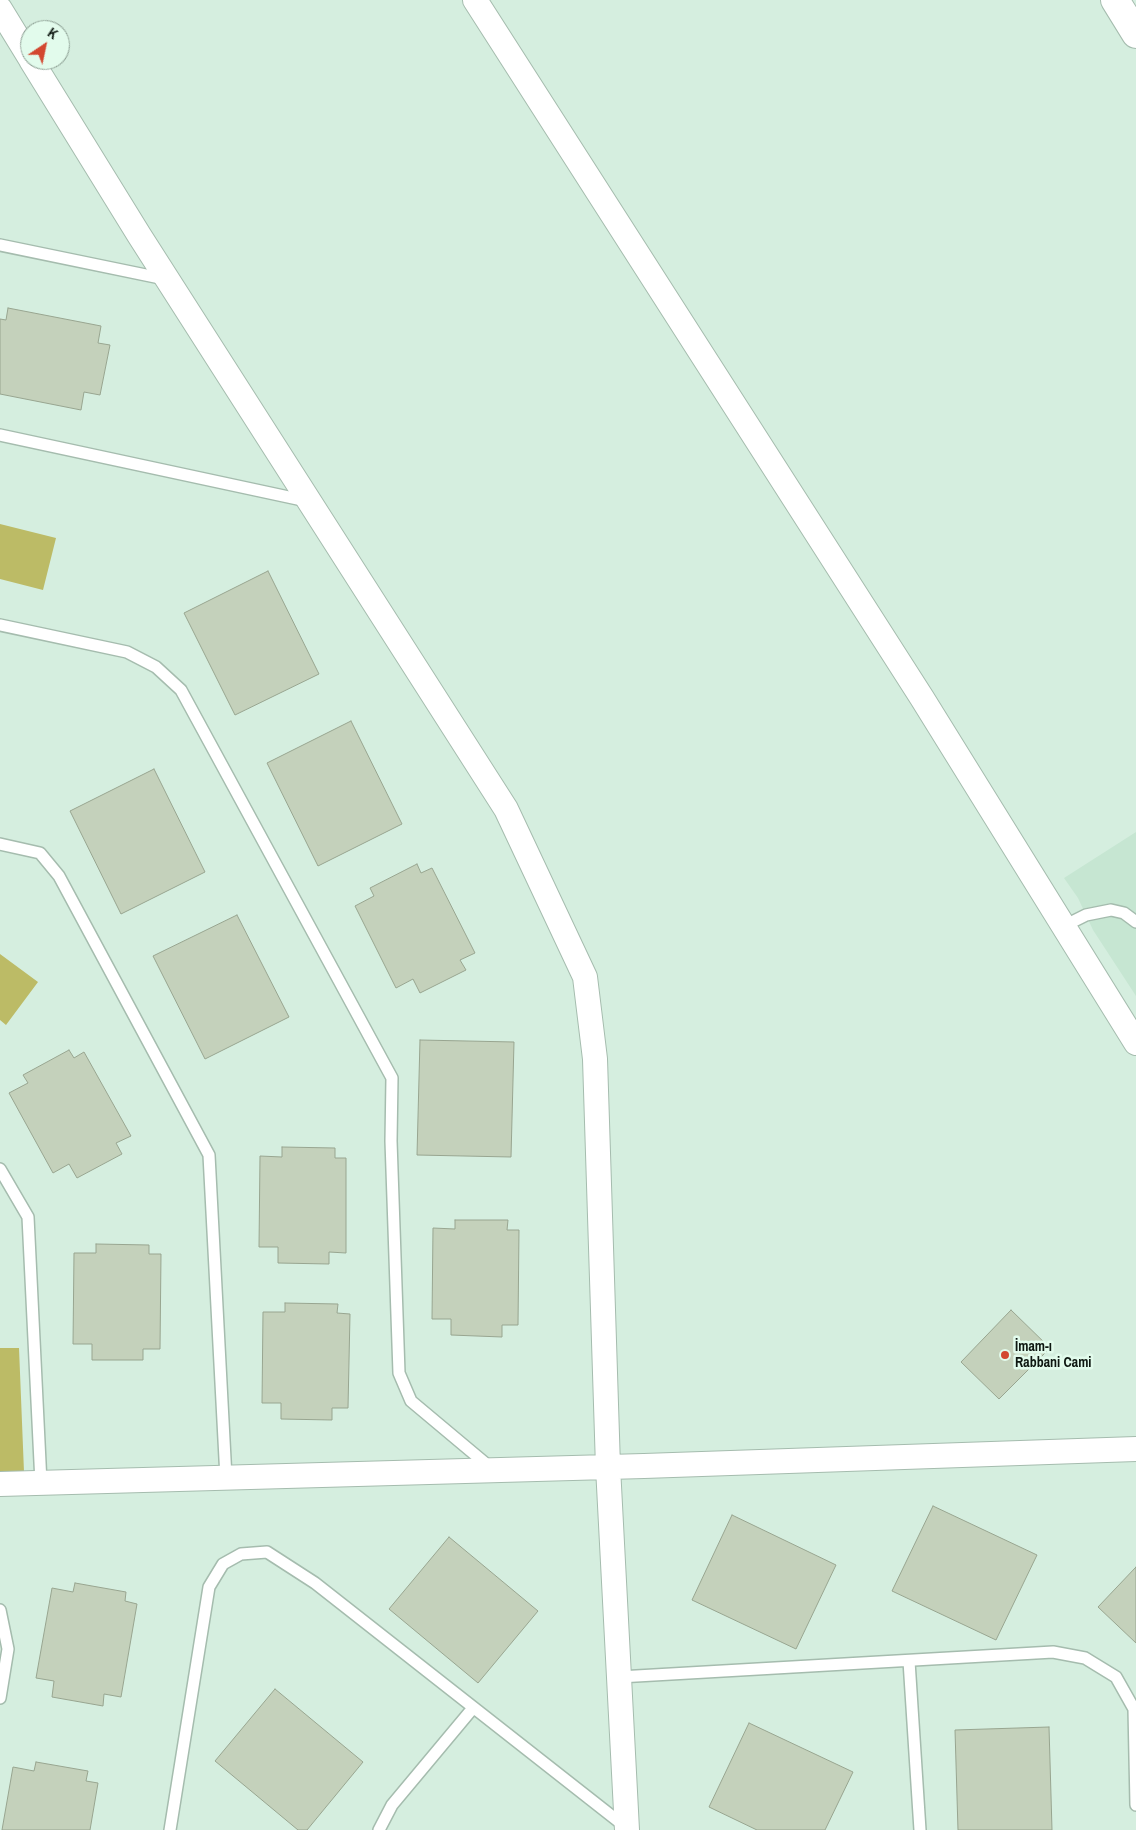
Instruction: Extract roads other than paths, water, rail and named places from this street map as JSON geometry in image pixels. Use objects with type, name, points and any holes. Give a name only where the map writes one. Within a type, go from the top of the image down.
[{"type":"main road","points":[[1115,0],[1136,34]]},
{"type":"street","points":[[475,0],[922,698],[1136,1043]]},
{"type":"street","points":[[0,9],[20,41]]},
{"type":"street","points":[[38,70],[167,279],[506,809],[585,977],[595,1059],[608,1467],[627,1829]]},
{"type":"street","points":[[0,1484],[608,1467],[1136,1449]]},
{"type":"lane","points":[[0,245],[167,279]]},
{"type":"lane","points":[[0,435],[309,501]]},
{"type":"lane","points":[[0,624],[127,652],[156,667],[181,690],[392,1078],[391,1141],[399,1374],[411,1401],[493,1470]]},
{"type":"lane","points":[[0,844],[40,853],[59,876],[209,1154],[226,1478]]},
{"type":"lane","points":[[1064,926],[1086,916],[1111,910],[1124,913],[1136,922]]},
{"type":"lane","points":[[0,1169],[28,1218],[41,1483]]},
{"type":"lane","points":[[170,1830],[209,1587],[223,1564],[241,1554],[267,1552],[314,1583],[627,1829]]},
{"type":"lane","points":[[0,1610],[8,1649],[0,1698]]},
{"type":"lane","points":[[619,1677],[1053,1652],[1085,1658],[1116,1678],[1134,1709],[1136,1805]]},
{"type":"lane","points":[[909,1661],[920,1830]]},
{"type":"lane","points":[[379,1830],[392,1806],[473,1708]]},
{"type":"place","name":"İmam-ı Rabbani Cami","points":[[1005,1355]]}]
